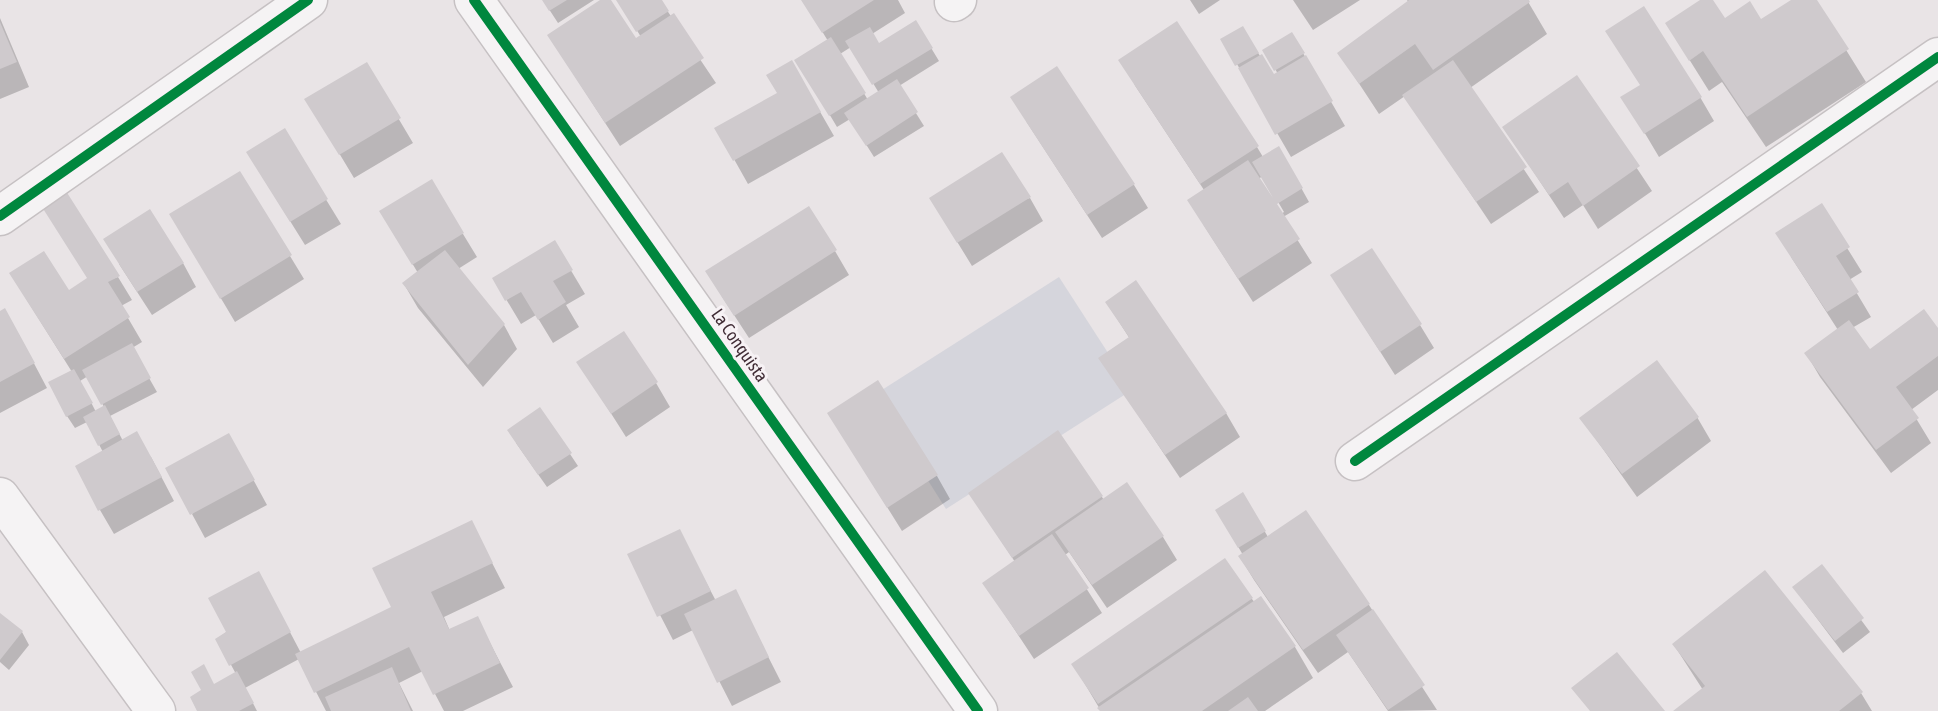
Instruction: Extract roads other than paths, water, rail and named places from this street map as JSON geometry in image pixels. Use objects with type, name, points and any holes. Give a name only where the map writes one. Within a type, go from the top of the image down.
[{"type":"street","points":[[0,216],[308,0]]},
{"type":"street","name":"La Conquista","points":[[474,0],[978,711]]},
{"type":"street","points":[[1355,461],[1938,57]]},
{"type":"street","points":[[0,496],[156,711]]}]
